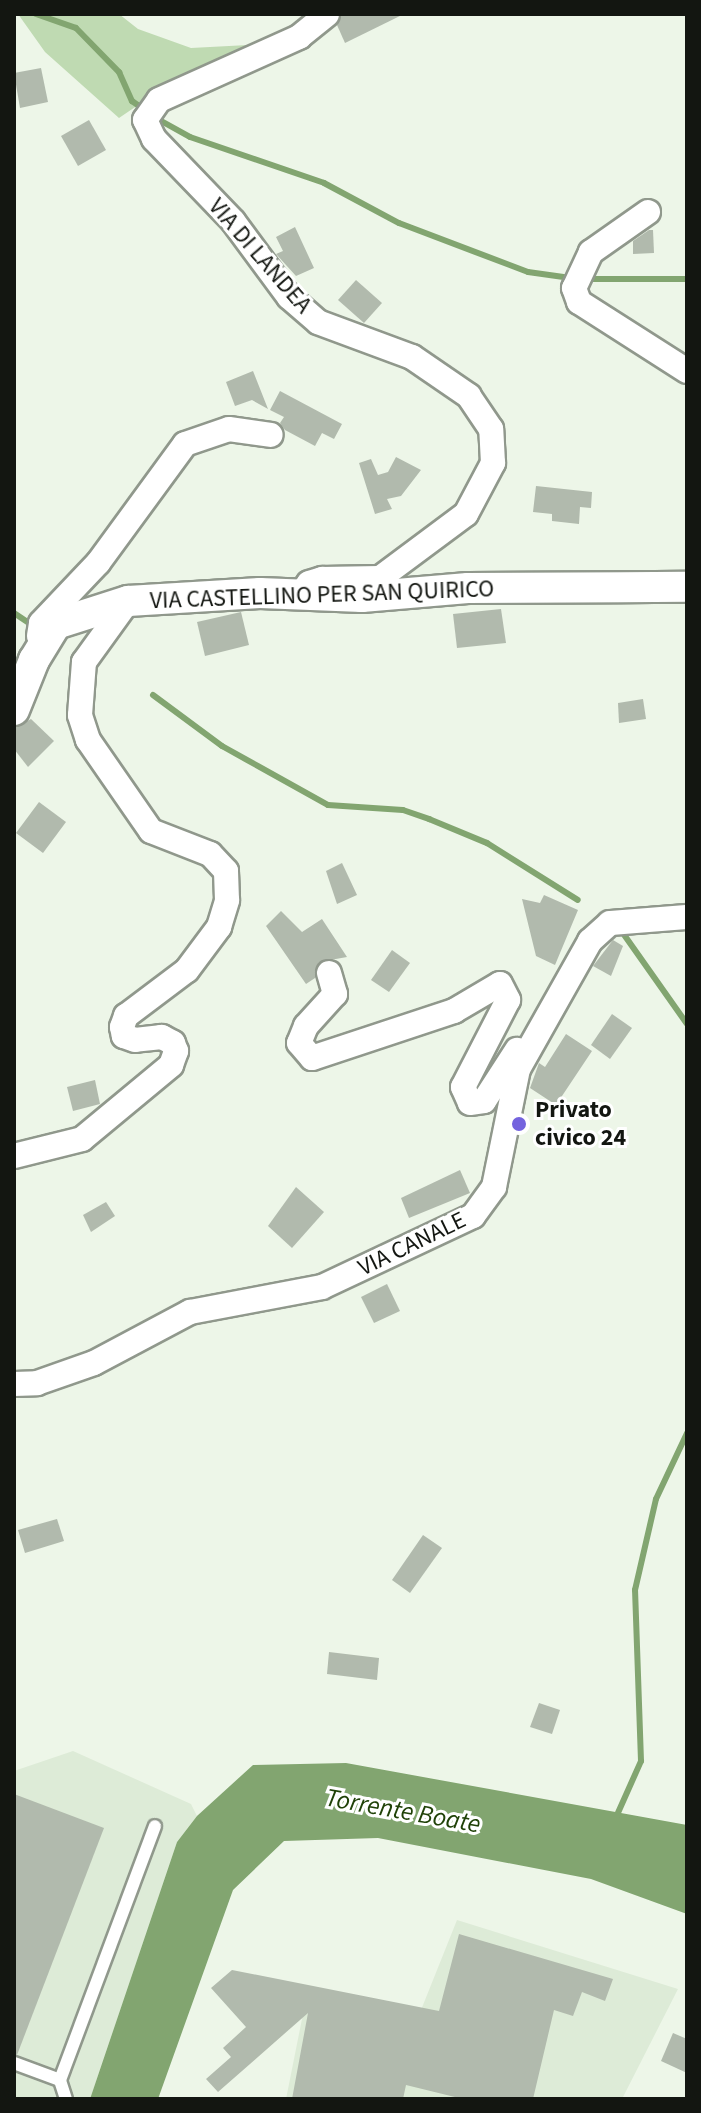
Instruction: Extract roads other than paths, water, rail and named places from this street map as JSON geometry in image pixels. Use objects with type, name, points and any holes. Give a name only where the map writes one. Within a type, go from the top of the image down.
[{"type":"street","name":"VIA DI LANDEA","points":[[299,596],[309,583],[322,579],[380,578],[466,514],[493,463],[491,429],[469,396],[412,357],[318,322],[289,297],[233,221],[154,139],[145,120],[159,100],[299,37],[327,14]]},
{"type":"street","points":[[648,212],[591,252],[574,288],[579,302],[687,371]]},
{"type":"street","points":[[39,651],[41,623],[98,563],[185,444],[229,429],[271,435]]},
{"type":"street","name":"VIA CASTELLINO PER SAN QUIRICO","points":[[14,710],[39,651],[56,624],[128,601],[157,596],[299,596],[687,587]]},
{"type":"street","points":[[14,1156],[82,1139],[171,1065],[176,1051],[173,1043],[162,1037],[135,1040],[124,1036],[122,1027],[126,1016],[187,970],[219,927],[227,900],[226,871],[210,854],[151,831],[88,740],[80,715],[84,662],[128,601]]},
{"type":"street","name":"VIA CANALE","points":[[14,1384],[37,1383],[94,1363],[190,1312],[322,1287],[473,1216],[494,1187],[518,1069],[590,941],[610,923],[687,917]]},
{"type":"street","points":[[329,973],[335,994],[306,1026],[299,1043],[312,1058],[454,1011],[500,984],[508,1000],[463,1087],[470,1103],[484,1101],[513,1048],[526,1055]]},
{"type":"lane","points":[[66,2099],[60,2080],[155,1826]]},
{"type":"lane","points":[[14,2063],[60,2080]]},
{"type":"water","name":"Torrente Boate","points":[[346,1763],[687,1825],[687,1914],[591,1879],[378,1838],[284,1841],[233,1890],[158,2099],[90,2099],[177,1842],[197,1816],[253,1765]]},
{"type":"waterway","points":[[36,14],[76,28],[119,72],[132,101],[145,110]]},
{"type":"waterway","points":[[154,117],[190,137],[324,183],[399,223],[528,272],[571,278]]},
{"type":"waterway","points":[[586,279],[687,279]]},
{"type":"waterway","points":[[14,613],[29,623]]},
{"type":"waterway","points":[[153,695],[222,746],[328,805],[403,810],[429,819],[487,843],[578,900]]},
{"type":"waterway","points":[[620,929],[687,1024]]},
{"type":"waterway","points":[[617,1815],[641,1761],[635,1590],[656,1499],[687,1433]]},
{"type":"place","name":"Privato civico 24","points":[[519,1124]]}]
